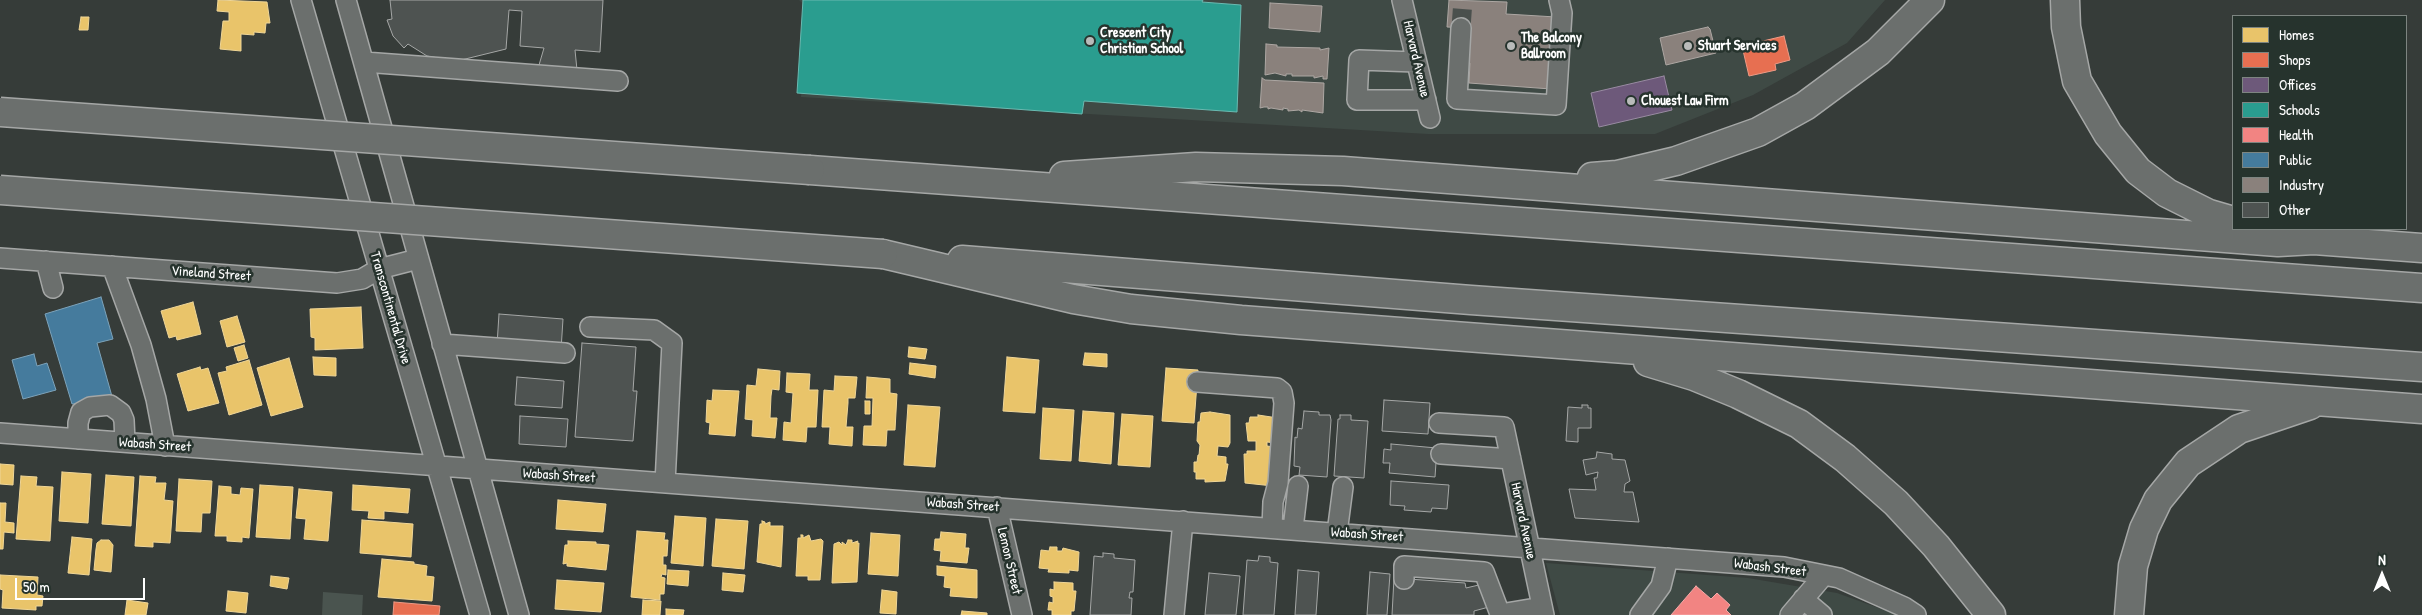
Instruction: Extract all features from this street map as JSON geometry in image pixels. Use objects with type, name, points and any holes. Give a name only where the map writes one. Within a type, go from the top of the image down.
[{"type":"highway","points":[[1453,178],[1544,180],[1618,175],[1676,162],[1758,132],[1805,106],[1878,52],[1930,0]]},
{"type":"highway","points":[[2065,0],[2066,28],[2077,80],[2108,134],[2138,171],[2167,193],[2209,214],[2232,221]]},
{"type":"highway","points":[[0,112],[976,182],[1462,220],[2422,288]]},
{"type":"highway","points":[[976,182],[1196,167],[1291,169],[1453,178],[2278,242],[2314,240]]},
{"type":"highway","points":[[0,190],[883,254],[1471,300],[2422,367]]},
{"type":"highway","points":[[2264,230],[2314,240],[2422,248]]},
{"type":"highway","points":[[883,254],[1017,287],[1131,309],[1241,320],[2422,409]]},
{"type":"highway","points":[[1555,344],[1651,362],[1694,376],[1738,394],[1799,424],[1845,458],[1896,503],[1936,546],[1991,615]]},
{"type":"highway","points":[[2130,615],[2132,566],[2144,529],[2158,500],[2188,462],[2240,429],[2321,401]]},
{"type":"street","name":"Transcontinental Drive","points":[[301,0],[480,615]]},
{"type":"street","points":[[346,0],[519,615]]},
{"type":"street","name":"Harvard Avenue","points":[[1402,0],[1430,118]]},
{"type":"street","points":[[1461,28],[1457,99],[1556,105],[1562,12],[1559,0]]},
{"type":"street","points":[[1416,62],[1359,60],[1358,100],[1426,100]]},
{"type":"street","points":[[364,62],[618,81]]},
{"type":"street","name":"Vineland Street","points":[[0,258],[337,283],[362,279],[379,269],[418,259]]},
{"type":"street","points":[[46,261],[53,288]]},
{"type":"street","points":[[112,266],[141,345],[156,399],[166,446]]},
{"type":"street","points":[[590,327],[654,330],[672,343],[664,483]]},
{"type":"street","points":[[442,344],[565,353]]},
{"type":"street","points":[[1197,382],[1276,388],[1282,392],[1284,403],[1278,484],[1273,502],[1272,528]]},
{"type":"street","points":[[78,439],[78,423],[81,412],[90,407],[110,405],[121,413],[124,420],[125,442]]},
{"type":"street","name":"Harvard Avenue","points":[[1439,423],[1504,427],[1543,611]]},
{"type":"street","name":"Wabash Street","points":[[0,433],[1784,567],[1839,578],[1904,607],[1916,615]]},
{"type":"street","points":[[1441,454],[1510,459]]},
{"type":"street","points":[[1293,529],[1298,486]]},
{"type":"street","points":[[1338,532],[1343,488]]},
{"type":"street","name":"Lemon Street","points":[[997,507],[1022,615]]},
{"type":"street","points":[[1174,615],[1183,521]]},
{"type":"street","points":[[1640,615],[1661,586],[1668,558]]},
{"type":"street","points":[[1404,579],[1404,566],[1484,572],[1500,614]]},
{"type":"street","points":[[1790,615],[1824,575]]},
{"type":"street","points":[[1803,599],[1822,615]]},
{"type":"street","points":[[1494,615],[1543,611]]},
{"type":"shaded area","points":[[799,0],[1885,0],[1847,43],[1753,95],[1655,134],[1428,134],[801,97],[808,8]]},
{"type":"shaded area","points":[[1546,563],[1748,578],[1837,593],[1898,615],[1560,615]]},
{"type":"shaded area","points":[[323,592],[363,595],[362,615],[322,615]]},
{"type":"building: Homes","points":[[218,0],[267,2],[270,23],[266,23],[265,33],[254,32],[254,35],[241,34],[241,51],[220,49],[223,21],[229,21],[229,12],[217,11]]},
{"type":"building: Homes","points":[[81,17],[89,17],[88,30],[79,30]]},
{"type":"building: Homes","points":[[193,302],[201,334],[177,340],[176,336],[169,338],[161,311]]},
{"type":"building: Homes","points":[[361,307],[363,348],[315,350],[315,338],[311,337],[310,309]]},
{"type":"building: Homes","points":[[237,316],[245,342],[227,347],[220,321]]},
{"type":"building: Homes","points":[[244,345],[248,358],[238,361],[234,348]]},
{"type":"building: Homes","points":[[909,347],[927,349],[925,359],[908,357]]},
{"type":"building: Homes","points":[[1085,353],[1107,354],[1107,367],[1083,365]]},
{"type":"building: Homes","points":[[313,357],[336,358],[336,376],[314,375]]},
{"type":"building: Homes","points":[[1007,357],[1039,360],[1035,413],[1003,411]]},
{"type":"building: Homes","points":[[289,358],[303,407],[271,416],[257,368]]},
{"type":"building: Homes","points":[[249,360],[262,405],[229,415],[218,373],[227,371],[226,367]]},
{"type":"building: Homes","points":[[910,363],[936,366],[935,378],[909,374]]},
{"type":"building: Homes","points":[[200,367],[201,370],[208,368],[219,403],[188,411],[177,374]]},
{"type":"building: Homes","points":[[1166,368],[1198,370],[1194,423],[1162,421]]},
{"type":"building: Homes","points":[[758,369],[780,371],[779,390],[772,389],[771,396],[770,418],[777,418],[775,438],[752,436],[753,420],[745,419],[747,385],[756,386]]},
{"type":"building: Homes","points":[[787,373],[810,374],[809,390],[818,390],[816,427],[807,427],[806,442],[783,440],[784,422],[791,423],[793,393],[786,392]]},
{"type":"building: Homes","points":[[835,376],[857,377],[855,398],[848,398],[846,427],[853,427],[852,446],[829,444],[830,427],[822,427],[824,390],[834,391]]},
{"type":"building: Homes","points":[[867,377],[890,379],[890,393],[897,394],[895,430],[887,430],[886,446],[863,445],[864,426],[872,426],[873,398],[866,398]]},
{"type":"building: Homes","points":[[713,390],[739,391],[735,436],[709,434],[710,423],[706,422],[707,400],[712,401]]},
{"type":"building: Homes","points":[[865,401],[870,401],[870,414],[865,414]]},
{"type":"building: Homes","points":[[908,405],[940,407],[935,467],[904,465]]},
{"type":"building: Homes","points":[[1043,408],[1074,410],[1071,461],[1040,459]]},
{"type":"building: Homes","points":[[1083,411],[1114,413],[1111,464],[1079,461]]},
{"type":"building: Homes","points":[[1210,412],[1230,415],[1230,443],[1228,447],[1218,446],[1217,456],[1226,457],[1226,464],[1228,464],[1225,481],[1205,482],[1205,479],[1196,479],[1196,472],[1194,472],[1194,462],[1197,462],[1200,445],[1197,441],[1198,422],[1200,422],[1201,413]]},
{"type":"building: Homes","points":[[1122,414],[1153,416],[1150,467],[1118,465]]},
{"type":"building: Homes","points":[[1258,415],[1278,418],[1276,443],[1267,442],[1267,446],[1274,447],[1273,486],[1245,483],[1244,454],[1247,454],[1247,451],[1256,451],[1256,441],[1248,441],[1246,423],[1249,423],[1250,417],[1258,417]]},
{"type":"building: Homes","points":[[0,464],[14,465],[13,485],[0,484]]},
{"type":"building: Homes","points":[[62,472],[91,474],[88,523],[59,521]]},
{"type":"building: Homes","points":[[106,475],[134,477],[131,526],[102,524]]},
{"type":"building: Homes","points":[[21,476],[37,477],[36,486],[53,487],[50,541],[16,539]]},
{"type":"building: Homes","points":[[140,476],[156,477],[155,483],[166,483],[164,500],[173,501],[170,543],[153,542],[153,547],[135,546]]},
{"type":"building: Homes","points":[[179,479],[212,481],[210,513],[202,513],[201,532],[176,531]]},
{"type":"building: Homes","points":[[260,485],[293,487],[290,539],[256,537]]},
{"type":"building: Homes","points":[[353,485],[410,489],[408,513],[384,511],[384,519],[368,518],[369,511],[352,510]]},
{"type":"building: Homes","points":[[219,486],[231,487],[231,494],[240,495],[241,488],[253,489],[249,538],[242,537],[242,542],[227,541],[227,536],[215,536]]},
{"type":"building: Homes","points":[[299,489],[332,492],[328,541],[304,539],[306,519],[296,518]]},
{"type":"building: Homes","points":[[558,500],[606,504],[603,532],[556,529]]},
{"type":"building: Homes","points":[[0,503],[6,503],[5,522],[14,523],[14,533],[4,532],[3,549],[0,549]]},
{"type":"building: Homes","points":[[675,516],[706,518],[703,566],[671,563]]},
{"type":"building: Homes","points":[[716,519],[748,521],[744,569],[712,566]]},
{"type":"building: Homes","points":[[362,520],[413,524],[411,557],[360,553]]},
{"type":"building: Homes","points":[[762,521],[765,524],[770,522],[770,526],[783,526],[781,567],[757,562],[760,524],[762,524]]},
{"type":"building: Homes","points":[[637,531],[665,533],[664,540],[668,540],[667,556],[663,556],[663,565],[666,565],[666,575],[662,574],[661,577],[665,578],[664,594],[660,594],[660,600],[631,597]]},
{"type":"building: Homes","points":[[941,532],[966,534],[965,548],[969,548],[967,563],[940,561],[941,551],[934,550],[935,539],[940,539]]},
{"type":"building: Homes","points":[[871,533],[900,535],[898,576],[868,574]]},
{"type":"building: Homes","points":[[801,535],[803,535],[803,538],[809,535],[811,541],[821,539],[823,541],[820,580],[808,580],[808,576],[796,576],[798,538],[801,538]]},
{"type":"building: Homes","points":[[72,537],[92,539],[89,575],[68,573]]},
{"type":"building: Homes","points":[[101,540],[109,540],[113,545],[111,572],[94,570],[97,543]]},
{"type":"building: Homes","points":[[848,540],[852,540],[852,543],[858,541],[857,543],[859,543],[857,582],[832,583],[834,544],[839,542],[842,545],[842,542],[846,545]]},
{"type":"building: Homes","points":[[568,541],[596,542],[596,544],[609,545],[606,570],[567,566],[567,563],[563,564],[565,545],[568,545]]},
{"type":"building: Homes","points":[[1050,547],[1057,547],[1057,551],[1062,551],[1063,548],[1079,552],[1078,571],[1069,570],[1069,573],[1048,572],[1049,569],[1039,568],[1041,550],[1049,551]]},
{"type":"building: Homes","points":[[382,559],[414,562],[414,564],[427,566],[426,576],[434,577],[432,601],[378,597]]},
{"type":"building: Homes","points":[[937,566],[977,570],[977,598],[950,596],[951,588],[944,587],[945,576],[937,575]]},
{"type":"building: Homes","points":[[668,570],[689,571],[688,586],[667,584]]},
{"type":"building: Homes","points":[[723,573],[745,575],[743,592],[722,590]]},
{"type":"building: Homes","points":[[0,575],[38,577],[37,595],[43,596],[42,606],[36,606],[36,610],[2,608],[3,590],[0,589]]},
{"type":"building: Homes","points":[[271,576],[289,578],[287,589],[270,586]]},
{"type":"building: Homes","points":[[557,580],[604,583],[601,612],[555,609]]},
{"type":"building: Homes","points":[[1054,582],[1073,583],[1073,591],[1076,591],[1074,611],[1071,611],[1071,615],[1052,615],[1052,610],[1048,610],[1049,602],[1053,603],[1050,589],[1054,590]]},
{"type":"building: Homes","points":[[882,590],[897,592],[896,614],[880,613]]},
{"type":"building: Homes","points":[[228,591],[248,593],[246,613],[226,611]]},
{"type":"building: Homes","points":[[127,600],[148,603],[146,615],[125,615]]},
{"type":"building: Homes","points":[[643,600],[661,601],[660,615],[642,615]]},
{"type":"building: Homes","points":[[666,609],[684,610],[683,615],[666,615]]},
{"type":"building: Homes","points":[[962,611],[987,613],[987,615],[961,615]]},
{"type":"building: Shops","points":[[1784,36],[1790,60],[1775,64],[1776,70],[1749,76],[1742,46]]},
{"type":"building: Shops","points":[[394,602],[440,606],[439,615],[393,615]]},
{"type":"building: Offices","name":"Chouest Law Firm","points":[[1664,76],[1672,110],[1599,127],[1591,93]]},
{"type":"building: Schools","points":[[803,0],[1203,0],[1202,2],[1241,5],[1237,112],[1084,101],[1082,114],[797,93]]},
{"type":"building: Health","points":[[1696,586],[1711,599],[1717,593],[1730,605],[1726,610],[1731,615],[1671,615]]},
{"type":"building: Public","points":[[101,297],[113,339],[97,343],[113,400],[72,404],[45,314]]},
{"type":"building: Public","points":[[34,354],[37,366],[47,363],[56,390],[23,399],[12,360]]},
{"type":"building: Industry","name":"The Balcony Ballroom","points":[[1449,0],[1507,2],[1506,14],[1556,17],[1551,89],[1469,83],[1470,63],[1467,63],[1469,28],[1447,27]]},
{"type":"building: Industry","points":[[1270,3],[1322,6],[1320,32],[1269,28]]},
{"type":"building: Industry","name":"Stuart Services","points":[[1708,27],[1716,53],[1666,65],[1660,38]]},
{"type":"building: Industry","points":[[1266,44],[1277,45],[1277,47],[1320,48],[1320,50],[1329,48],[1327,79],[1323,79],[1323,76],[1314,78],[1314,76],[1292,76],[1292,74],[1286,74],[1286,76],[1275,73],[1265,75]]},
{"type":"building: Industry","points":[[1262,78],[1265,80],[1324,83],[1323,113],[1302,110],[1302,112],[1299,110],[1288,111],[1288,109],[1283,108],[1283,110],[1268,109],[1268,107],[1260,108]]},
{"type":"building: Other","points":[[390,0],[603,0],[600,52],[575,50],[577,70],[541,67],[539,65],[544,48],[520,46],[522,11],[509,10],[506,49],[449,63],[449,60],[427,56],[408,44],[404,48],[393,36],[387,20],[392,19]]},
{"type":"building: Other","points":[[499,314],[563,319],[561,350],[497,345]]},
{"type":"building: Other","points":[[582,343],[636,347],[633,391],[637,391],[633,441],[575,437]]},
{"type":"building: Other","points":[[517,377],[564,381],[562,408],[515,405]]},
{"type":"building: Other","points":[[1384,400],[1430,403],[1428,434],[1382,431]]},
{"type":"building: Other","points":[[1582,405],[1588,405],[1588,408],[1591,408],[1591,428],[1578,428],[1578,442],[1566,441],[1568,407],[1582,408]]},
{"type":"building: Other","points":[[1304,411],[1319,412],[1319,415],[1330,415],[1327,477],[1299,475],[1300,467],[1294,466],[1295,437],[1297,438],[1298,428],[1302,429]]},
{"type":"building: Other","points":[[1340,415],[1351,415],[1351,420],[1368,421],[1364,478],[1334,476],[1338,419],[1340,419]]},
{"type":"building: Other","points":[[520,416],[568,419],[566,447],[519,444]]},
{"type":"building: Other","points":[[1391,444],[1437,448],[1435,477],[1389,473],[1390,463],[1383,463],[1384,449],[1391,450]]},
{"type":"building: Other","points":[[1597,452],[1612,454],[1612,459],[1625,460],[1630,481],[1625,484],[1624,492],[1633,492],[1639,522],[1575,518],[1569,489],[1596,490],[1594,478],[1597,478],[1598,472],[1586,475],[1583,460],[1596,458]]},
{"type":"building: Other","points":[[1391,481],[1449,485],[1447,509],[1432,508],[1431,512],[1404,510],[1405,506],[1390,505]]},
{"type":"building: Other","points":[[1103,553],[1114,554],[1114,558],[1135,560],[1133,592],[1130,592],[1129,598],[1132,598],[1131,615],[1090,615],[1094,556],[1103,557]]},
{"type":"building: Other","points":[[1259,556],[1270,557],[1270,562],[1278,563],[1274,615],[1243,615],[1247,560],[1258,561]]},
{"type":"building: Other","points":[[1298,570],[1319,572],[1316,615],[1295,615]]},
{"type":"building: Other","points":[[1370,572],[1390,574],[1387,615],[1367,615]]},
{"type":"building: Other","points":[[1209,573],[1240,576],[1236,615],[1205,615]]},
{"type":"building: Other","points":[[1394,578],[1465,583],[1466,588],[1483,584],[1489,607],[1474,611],[1474,615],[1392,615]]},
{"type":"tunnel","points":[[1461,28],[1463,0]]},
{"type":"place","name":"Crescent City Christian School","points":[[1090,41]]},
{"type":"place","name":"The Balcony Ballroom","points":[[1511,46]]},
{"type":"place","name":"Stuart Services","points":[[1688,46]]},
{"type":"place","name":"Chouest Law Firm","points":[[1631,101]]}]
